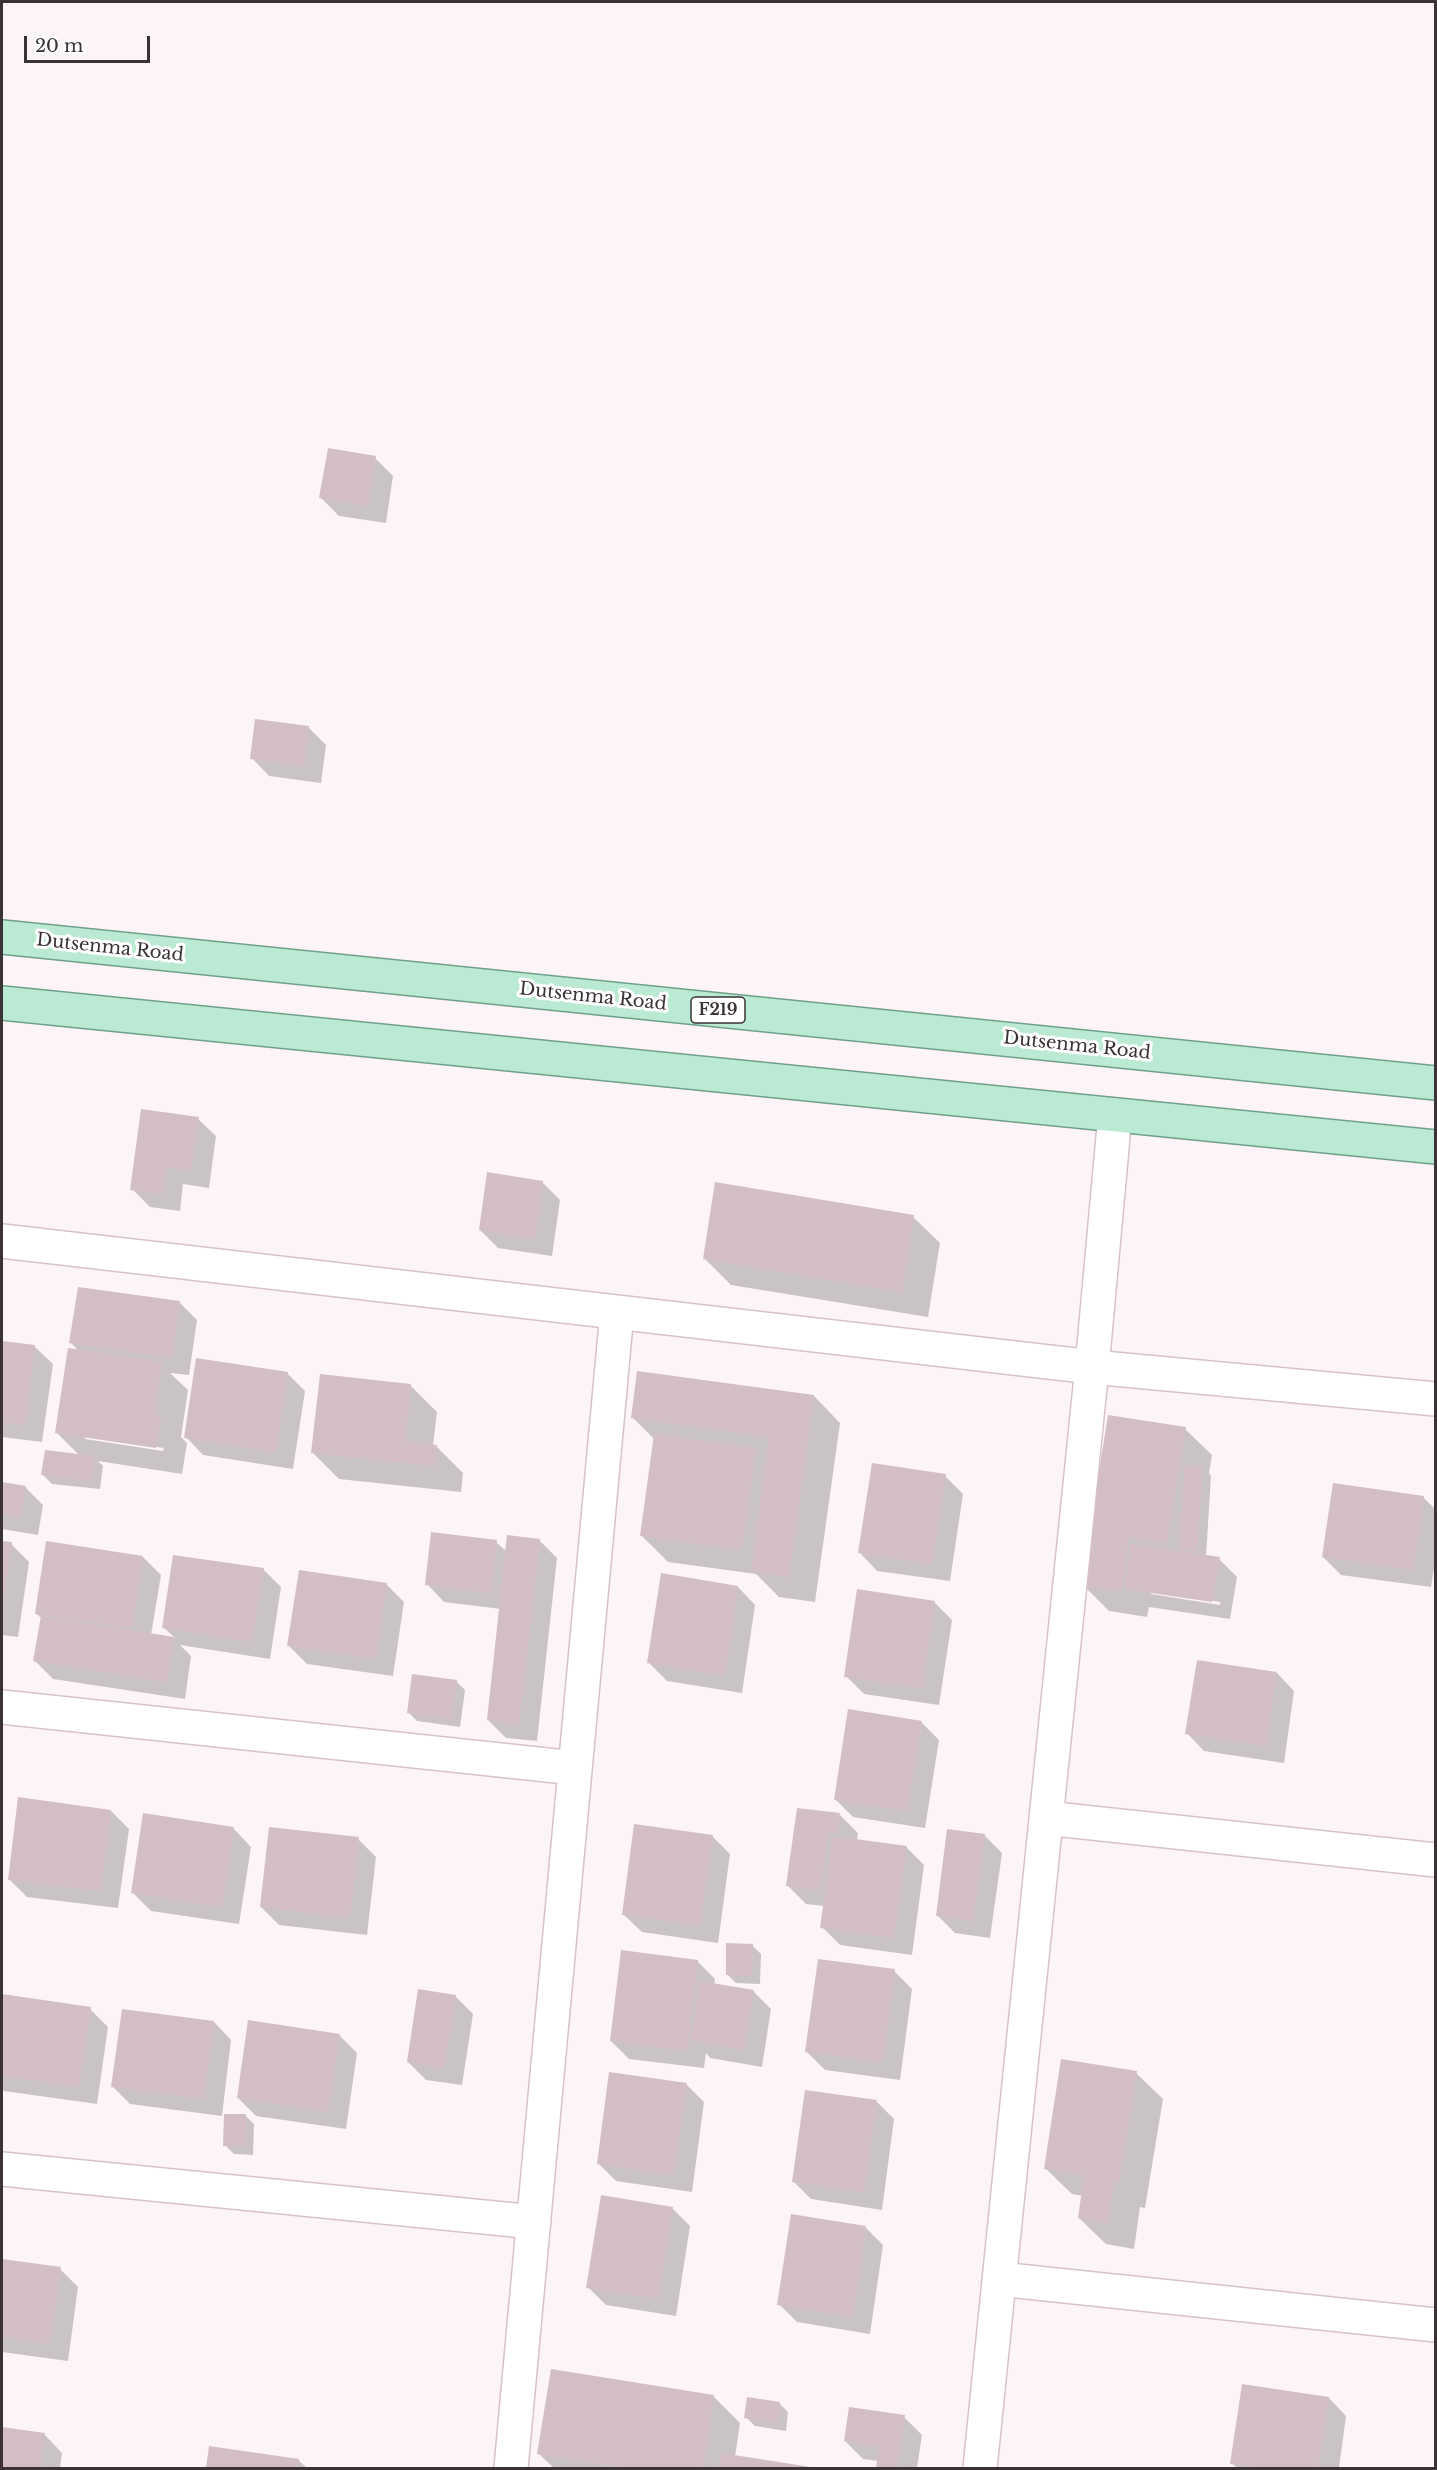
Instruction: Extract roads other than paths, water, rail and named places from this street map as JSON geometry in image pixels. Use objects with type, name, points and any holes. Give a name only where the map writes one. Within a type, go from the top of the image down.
[{"type":"main road","name":"Dutsenma Road","points":[[2,937],[1436,1083]]},
{"type":"main road","points":[[2,1003],[1436,1147]]},
{"type":"street","points":[[980,2469],[1092,1367],[1115,1115]]},
{"type":"street","points":[[2,1241],[1092,1367],[1436,1400]]},
{"type":"street","points":[[511,2469],[617,1312]]},
{"type":"street","points":[[2,1707],[575,1768]]},
{"type":"street","points":[[1046,1818],[1436,1860]]},
{"type":"street","points":[[2,2169],[534,2222]]},
{"type":"street","points":[[999,2279],[1436,2325]]}]
